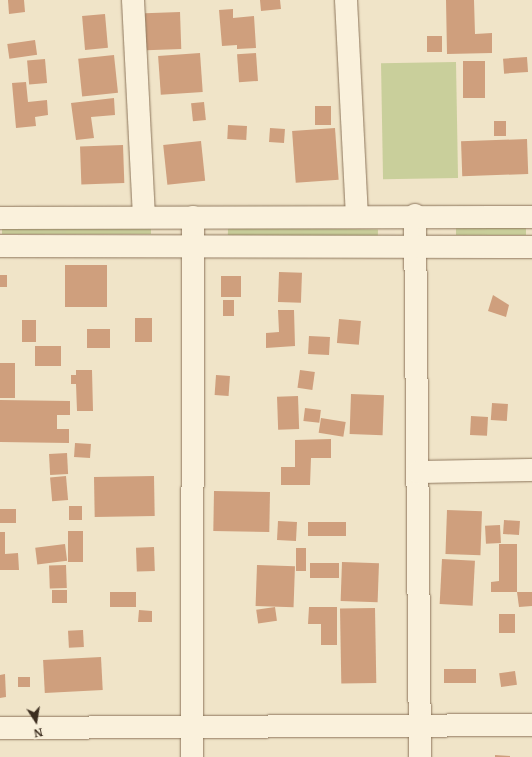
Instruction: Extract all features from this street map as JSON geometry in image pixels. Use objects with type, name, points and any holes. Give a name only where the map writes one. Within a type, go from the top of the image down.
[{"type":"street","points":[[133,0],[144,217]]},
{"type":"street","points":[[346,0],[357,216]]},
{"type":"street","points":[[0,218],[415,215],[532,217]]},
{"type":"street","points":[[415,215],[414,248],[418,472],[420,757]]},
{"type":"street","points":[[192,757],[193,217]]},
{"type":"street","points":[[0,246],[193,245],[414,248],[532,247]]},
{"type":"street","points":[[418,472],[532,470]]},
{"type":"street","points":[[0,728],[532,724]]},
{"type":"green space","points":[[456,62],[458,178],[383,179],[381,63]]},
{"type":"green space","points":[[2,227],[151,227],[151,234],[2,234]]},
{"type":"green space","points":[[228,227],[378,230],[378,238],[228,235]]},
{"type":"green space","points":[[456,228],[526,228],[526,235],[456,235]]},
{"type":"building","points":[[8,0],[24,0],[25,12],[9,14]]},
{"type":"building","points":[[260,0],[280,0],[281,9],[261,11]]},
{"type":"building","points":[[446,0],[474,0],[475,34],[492,33],[492,53],[447,54]]},
{"type":"building","points":[[233,9],[233,18],[254,16],[256,48],[237,49],[237,45],[222,46],[219,10]]},
{"type":"building","points":[[180,12],[181,49],[146,50],[145,13]]},
{"type":"building","points":[[105,14],[108,48],[85,50],[82,16]]},
{"type":"building","points":[[427,36],[442,36],[442,52],[427,52]]},
{"type":"building","points":[[35,40],[37,55],[9,59],[7,44]]},
{"type":"building","points":[[200,53],[203,92],[161,95],[158,56]]},
{"type":"building","points":[[256,53],[258,81],[239,82],[237,54]]},
{"type":"building","points":[[114,55],[118,93],[82,97],[78,59]]},
{"type":"building","points":[[527,57],[528,72],[504,74],[503,59]]},
{"type":"building","points":[[45,59],[47,83],[29,84],[27,61]]},
{"type":"building","points":[[463,61],[485,61],[485,98],[463,98]]},
{"type":"building","points":[[26,82],[28,102],[47,100],[48,115],[35,117],[36,126],[16,128],[12,83]]},
{"type":"building","points":[[114,98],[115,115],[91,117],[94,138],[76,140],[71,103]]},
{"type":"building","points":[[204,102],[206,120],[193,121],[191,103]]},
{"type":"building","points":[[315,106],[331,106],[331,125],[315,125]]},
{"type":"building","points":[[494,121],[506,121],[506,136],[494,136]]},
{"type":"building","points":[[228,125],[247,126],[246,140],[227,139]]},
{"type":"building","points":[[270,128],[285,129],[284,143],[269,142]]},
{"type":"building","points":[[335,128],[339,180],[296,183],[292,131]]},
{"type":"building","points":[[527,139],[528,174],[462,176],[461,141]]},
{"type":"building","points":[[201,141],[205,181],[167,185],[163,145]]},
{"type":"building","points":[[123,145],[124,183],[81,184],[80,147]]},
{"type":"building","points":[[65,265],[107,265],[107,307],[65,307]]},
{"type":"building","points":[[279,272],[302,273],[301,303],[278,302]]},
{"type":"building","points":[[0,275],[7,275],[7,287],[0,287]]},
{"type":"building","points":[[221,276],[241,276],[241,297],[221,297]]},
{"type":"building","points":[[493,295],[509,305],[506,317],[488,311]]},
{"type":"building","points":[[223,300],[234,300],[234,316],[223,316]]},
{"type":"building","points":[[278,310],[294,310],[295,346],[266,348],[266,333],[279,332]]},
{"type":"building","points":[[135,318],[152,318],[152,342],[135,342]]},
{"type":"building","points":[[339,319],[361,321],[359,345],[337,343]]},
{"type":"building","points":[[22,320],[36,320],[36,342],[22,342]]},
{"type":"building","points":[[87,329],[110,329],[110,348],[87,348]]},
{"type":"building","points":[[309,336],[330,337],[329,355],[308,354]]},
{"type":"building","points":[[35,346],[61,346],[61,366],[35,366]]},
{"type":"building","points":[[0,363],[15,363],[15,398],[0,398]]},
{"type":"building","points":[[76,370],[92,370],[93,411],[77,411],[76,384],[71,384],[71,375],[76,375]]},
{"type":"building","points":[[300,370],[315,372],[312,390],[297,388]]},
{"type":"building","points":[[216,375],[230,376],[229,396],[215,395]]},
{"type":"building","points":[[351,394],[384,395],[383,435],[350,434]]},
{"type":"building","points":[[298,396],[299,429],[278,430],[277,397]]},
{"type":"building","points":[[0,400],[70,401],[70,415],[57,415],[57,429],[69,429],[69,443],[0,442]]},
{"type":"building","points":[[492,403],[508,404],[507,421],[491,420]]},
{"type":"building","points":[[305,408],[321,410],[319,423],[303,421]]},
{"type":"building","points":[[471,416],[488,417],[487,436],[470,435]]},
{"type":"building","points":[[321,418],[346,422],[343,437],[319,433]]},
{"type":"building","points":[[331,439],[331,458],[311,458],[310,485],[281,485],[281,467],[295,467],[295,440]]},
{"type":"building","points":[[75,443],[91,444],[90,458],[74,457]]},
{"type":"building","points":[[67,453],[68,474],[50,475],[49,454]]},
{"type":"building","points":[[66,476],[68,500],[52,501],[50,477]]},
{"type":"building","points":[[154,476],[155,516],[95,517],[94,477]]},
{"type":"building","points":[[214,491],[270,492],[269,532],[213,531]]},
{"type":"building","points":[[69,506],[82,506],[82,520],[69,520]]},
{"type":"building","points":[[0,509],[16,509],[16,523],[0,523]]},
{"type":"building","points":[[447,510],[482,511],[480,555],[445,554]]},
{"type":"building","points":[[504,520],[520,521],[519,535],[503,534]]},
{"type":"building","points":[[278,521],[297,522],[296,541],[277,540]]},
{"type":"building","points":[[308,522],[346,522],[346,536],[308,536]]},
{"type":"building","points":[[500,525],[501,543],[486,544],[485,526]]},
{"type":"building","points":[[68,531],[83,531],[83,562],[68,562]]},
{"type":"building","points":[[0,532],[5,532],[5,554],[18,553],[19,570],[0,570]]},
{"type":"building","points":[[65,544],[67,561],[37,565],[35,548]]},
{"type":"building","points":[[499,544],[517,544],[517,592],[491,592],[491,582],[499,581]]},
{"type":"building","points":[[154,547],[155,571],[137,572],[136,548]]},
{"type":"building","points":[[296,548],[306,548],[306,571],[296,571]]},
{"type":"building","points":[[442,559],[475,561],[473,606],[440,604]]},
{"type":"building","points":[[342,562],[379,563],[378,602],[341,601]]},
{"type":"building","points":[[310,563],[339,563],[339,578],[310,578]]},
{"type":"building","points":[[66,565],[67,588],[50,589],[49,566]]},
{"type":"building","points":[[257,565],[295,566],[294,607],[256,606]]},
{"type":"building","points":[[52,590],[67,590],[67,603],[52,603]]},
{"type":"building","points":[[110,592],[136,592],[136,607],[110,607]]},
{"type":"building","points":[[517,592],[532,592],[532,606],[519,607]]},
{"type":"building","points":[[275,607],[277,621],[258,624],[256,610]]},
{"type":"building","points":[[309,607],[337,607],[337,645],[321,645],[321,624],[308,624]]},
{"type":"building","points":[[375,608],[376,683],[341,684],[340,609]]},
{"type":"building","points":[[139,610],[152,611],[152,622],[138,622]]},
{"type":"building","points":[[499,614],[515,614],[515,633],[499,633]]},
{"type":"building","points":[[83,630],[84,647],[69,648],[68,631]]},
{"type":"building","points":[[101,657],[103,690],[45,693],[43,660]]},
{"type":"building","points":[[444,669],[476,669],[476,683],[444,683]]},
{"type":"building","points":[[515,671],[517,685],[501,687],[499,673]]},
{"type":"building","points":[[5,674],[6,697],[0,698],[0,675]]},
{"type":"building","points":[[18,677],[30,677],[30,687],[18,687]]},
{"type":"building","points":[[495,755],[510,756],[510,757],[495,757]]}]
